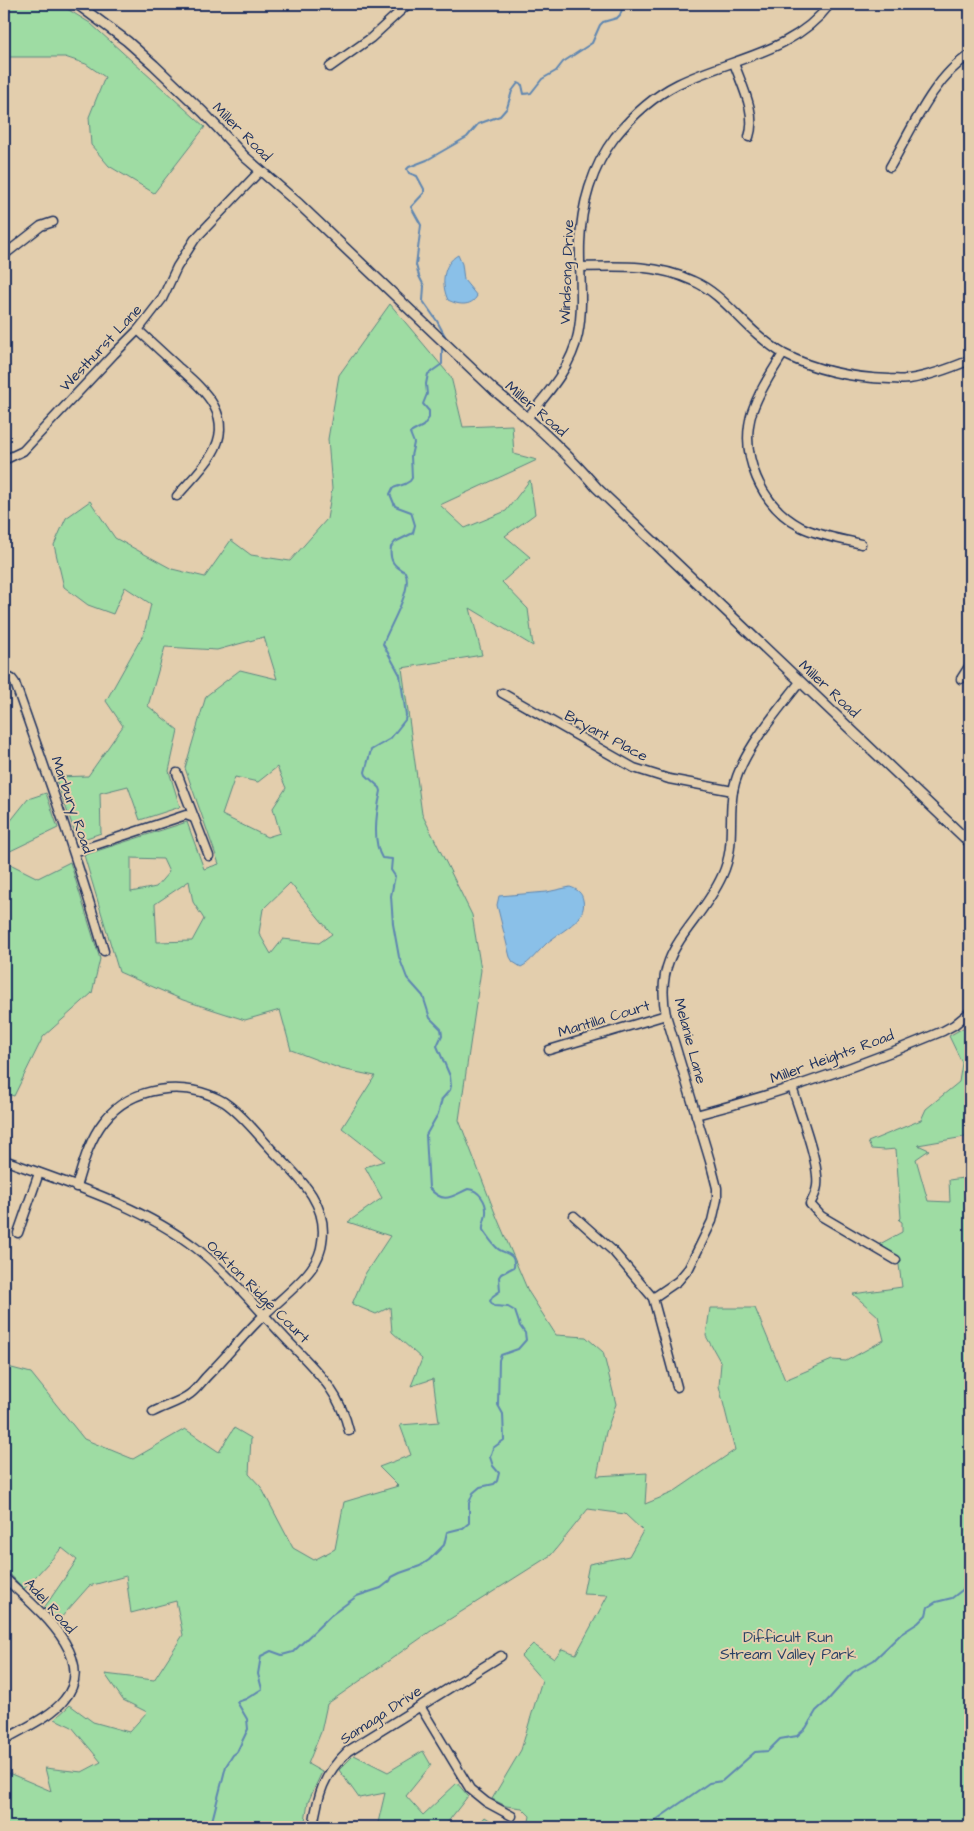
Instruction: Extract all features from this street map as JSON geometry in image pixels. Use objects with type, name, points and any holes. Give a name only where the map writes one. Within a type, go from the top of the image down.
[{"type":"street","name":"Miller Road","points":[[77,4],[122,36],[154,65],[260,171],[299,204],[494,390],[528,417],[598,488],[970,843]]},
{"type":"street","points":[[330,68],[371,38],[408,4]]},
{"type":"street","name":"Windsong Drive","points":[[528,417],[548,394],[570,358],[578,335],[582,302],[580,245],[586,199],[597,166],[616,136],[637,113],[661,94],[680,84],[793,38],[810,26],[830,4]]},
{"type":"street","points":[[890,167],[940,82],[951,69],[970,55]]},
{"type":"street","points":[[734,63],[751,114],[752,130],[749,137]]},
{"type":"street","name":"Westhurst Lane","points":[[4,460],[23,451],[138,330],[162,299],[176,267],[195,239],[260,171]]},
{"type":"street","points":[[4,256],[41,226],[53,222]]},
{"type":"street","points":[[582,267],[654,268],[682,276],[696,282],[712,293],[757,334],[783,354],[811,366],[852,377],[908,379],[970,360]]},
{"type":"street","points":[[138,330],[208,394],[219,419],[218,437],[212,455],[178,496]]},
{"type":"street","points":[[783,354],[764,386],[752,413],[749,456],[754,472],[770,500],[800,526],[830,537],[861,544]]},
{"type":"street","points":[[961,679],[970,665]]},
{"type":"street","name":"Marbury Road","points":[[4,675],[15,683],[74,852],[104,951]]},
{"type":"street","name":"Melanie Lane","points":[[653,1298],[678,1281],[689,1268],[702,1243],[715,1210],[717,1188],[666,1014],[662,992],[666,965],[676,945],[715,890],[728,861],[732,836],[733,791],[740,770],[758,740],[800,682]]},
{"type":"street","name":"Bryant Place","points":[[502,693],[634,768],[669,780],[733,791]]},
{"type":"street","points":[[178,773],[209,856]]},
{"type":"street","points":[[74,852],[186,815],[194,818]]},
{"type":"street","name":"Miller Heights Road","points":[[696,1115],[850,1069],[931,1036],[954,1025],[970,1012]]},
{"type":"street","name":"Mantilla Court","points":[[549,1050],[666,1014]]},
{"type":"street","points":[[792,1087],[810,1145],[817,1176],[814,1196],[810,1204],[821,1216],[896,1260]]},
{"type":"street","points":[[76,1187],[97,1131],[112,1112],[123,1103],[146,1092],[172,1088],[200,1092],[223,1102],[242,1118],[304,1184],[315,1199],[322,1219],[323,1240],[319,1254],[306,1275],[264,1315],[190,1394],[153,1412]]},
{"type":"street","name":"Oakton Ridge Court","points":[[4,1160],[127,1207],[178,1235],[212,1262],[333,1390],[341,1405],[349,1431]]},
{"type":"street","points":[[18,1233],[39,1173]]},
{"type":"street","points":[[574,1216],[613,1251],[653,1298],[677,1387]]},
{"type":"street","name":"Adel Road","points":[[4,1577],[58,1632],[72,1656],[75,1671],[72,1687],[64,1701],[50,1712],[4,1740]]},
{"type":"street","name":"Samaga Drive","points":[[313,1827],[321,1787],[337,1761],[356,1744],[501,1656]]},
{"type":"street","points":[[420,1706],[470,1789],[486,1802],[512,1816]]},
{"type":"green space","points":[[4,4],[59,4],[90,23],[205,127],[154,193],[109,166],[91,145],[89,117],[105,77],[86,64],[65,57],[4,57]]},
{"type":"green space","name":"Difficult Run Stream Valley Park","points":[[390,304],[451,377],[463,427],[512,425],[514,454],[537,460],[440,505],[465,528],[506,511],[530,480],[535,514],[505,536],[530,557],[502,582],[528,609],[533,646],[470,608],[482,655],[402,668],[422,814],[472,915],[481,970],[459,1120],[528,1291],[556,1335],[586,1337],[603,1352],[616,1404],[606,1432],[597,1476],[647,1473],[645,1504],[672,1493],[735,1450],[719,1386],[721,1363],[706,1336],[710,1308],[755,1308],[785,1380],[832,1360],[846,1361],[884,1340],[878,1316],[853,1294],[902,1287],[899,1265],[878,1245],[902,1232],[902,1222],[899,1220],[901,1218],[896,1149],[871,1149],[868,1142],[921,1120],[926,1109],[959,1082],[962,1063],[949,1036],[970,1024],[970,1136],[918,1145],[929,1150],[916,1159],[928,1201],[950,1202],[949,1180],[970,1177],[970,1827],[528,1827],[530,1816],[522,1808],[506,1806],[492,1799],[521,1750],[542,1680],[521,1656],[533,1644],[554,1659],[562,1649],[576,1654],[608,1595],[583,1594],[589,1564],[629,1556],[643,1531],[625,1514],[588,1509],[551,1555],[431,1631],[327,1704],[321,1732],[308,1764],[322,1772],[308,1802],[304,1827],[4,1827],[4,1814],[8,1810],[4,1805],[4,1771],[51,1791],[45,1768],[82,1772],[101,1762],[72,1727],[55,1719],[70,1705],[93,1722],[129,1732],[147,1712],[123,1700],[105,1674],[154,1680],[183,1635],[176,1601],[131,1613],[126,1576],[89,1586],[59,1620],[44,1608],[77,1560],[62,1548],[24,1589],[4,1568],[4,1362],[8,1367],[31,1373],[84,1439],[133,1459],[185,1429],[219,1452],[234,1428],[251,1438],[249,1474],[261,1487],[293,1548],[314,1560],[335,1549],[344,1502],[398,1486],[379,1467],[411,1455],[400,1425],[439,1422],[433,1379],[411,1386],[422,1359],[392,1332],[390,1307],[376,1314],[352,1304],[365,1274],[390,1236],[348,1222],[382,1198],[365,1167],[384,1161],[342,1128],[375,1076],[341,1069],[291,1050],[280,1010],[245,1020],[183,1000],[119,972],[84,855],[187,822],[204,869],[219,864],[185,768],[206,696],[240,670],[277,679],[264,637],[217,650],[165,647],[148,706],[178,730],[169,771],[180,807],[140,820],[128,786],[100,793],[101,833],[78,841],[55,777],[88,776],[123,726],[106,701],[144,633],[151,604],[125,587],[113,614],[88,605],[64,587],[54,545],[66,518],[90,501],[115,538],[172,569],[205,577],[231,540],[251,555],[290,561],[327,519],[332,489],[328,439],[339,375]],"holes":[[[277,767],[286,788],[273,808],[280,833],[267,837],[222,815],[235,777],[258,782]],[[131,858],[163,859],[169,872],[156,887],[131,892]],[[189,881],[193,902],[204,919],[192,941],[157,942],[155,904]],[[290,883],[332,934],[319,943],[283,939],[271,954],[259,933],[263,909]]]},
{"type":"green space","points":[[46,793],[58,828],[4,854],[4,822],[9,823],[28,799]]},
{"type":"green space","points":[[4,861],[38,878],[70,862],[100,959],[92,993],[43,1037],[14,1096],[4,1093]]},
{"type":"green space","points":[[423,1751],[431,1765],[406,1796],[423,1815],[457,1783],[468,1796],[446,1827],[377,1827],[385,1793],[359,1798],[339,1770],[354,1755],[388,1772]]},
{"type":"green space","points":[[485,1817],[494,1823],[491,1827],[477,1827]]},
{"type":"water","points":[[458,255],[462,264],[464,280],[477,296],[471,302],[464,304],[448,300],[444,288],[446,269]]},
{"type":"water","points":[[570,887],[582,895],[583,907],[581,914],[571,925],[547,943],[524,965],[521,967],[513,962],[510,957],[497,905],[499,896],[547,892]]},
{"type":"waterway","points":[[445,336],[423,301],[424,286],[416,265],[421,225],[411,207],[424,193],[424,189],[417,176],[409,173],[407,169],[467,137],[478,124],[500,116],[507,108],[512,91],[518,83],[522,85],[524,94],[531,93],[542,79],[556,71],[563,62],[592,43],[600,25],[603,22],[617,18],[624,4]]},
{"type":"waterway","points":[[212,1827],[226,1766],[237,1752],[248,1729],[247,1719],[237,1702],[262,1689],[258,1674],[261,1656],[271,1651],[282,1655],[293,1652],[330,1616],[357,1596],[381,1588],[392,1577],[420,1566],[429,1560],[444,1545],[447,1532],[463,1528],[469,1523],[469,1503],[473,1493],[480,1487],[494,1484],[497,1481],[499,1473],[493,1466],[490,1457],[493,1448],[504,1440],[503,1414],[498,1405],[499,1360],[501,1355],[518,1349],[526,1340],[525,1333],[520,1326],[515,1311],[508,1307],[494,1306],[490,1301],[500,1291],[499,1277],[514,1267],[514,1262],[511,1256],[496,1247],[483,1230],[486,1209],[482,1197],[468,1189],[444,1198],[429,1188],[426,1135],[438,1114],[442,1099],[450,1090],[450,1076],[437,1046],[442,1035],[441,1029],[430,1018],[423,996],[407,978],[399,957],[393,924],[391,896],[395,876],[391,870],[392,859],[382,858],[376,834],[381,791],[365,772],[371,750],[390,739],[405,720],[406,715],[400,675],[383,644],[403,598],[407,579],[405,572],[393,562],[391,547],[395,542],[413,533],[415,525],[411,512],[395,506],[390,494],[393,488],[405,484],[412,478],[411,456],[414,443],[410,433],[423,426],[429,418],[429,411],[423,404],[427,394],[426,384],[428,374],[442,364],[442,348]]},
{"type":"waterway","points":[[646,1827],[709,1783],[722,1781],[755,1752],[768,1751],[780,1739],[797,1736],[806,1728],[816,1711],[853,1672],[874,1660],[901,1634],[918,1623],[926,1615],[928,1607],[936,1602],[952,1598],[970,1584]]}]
